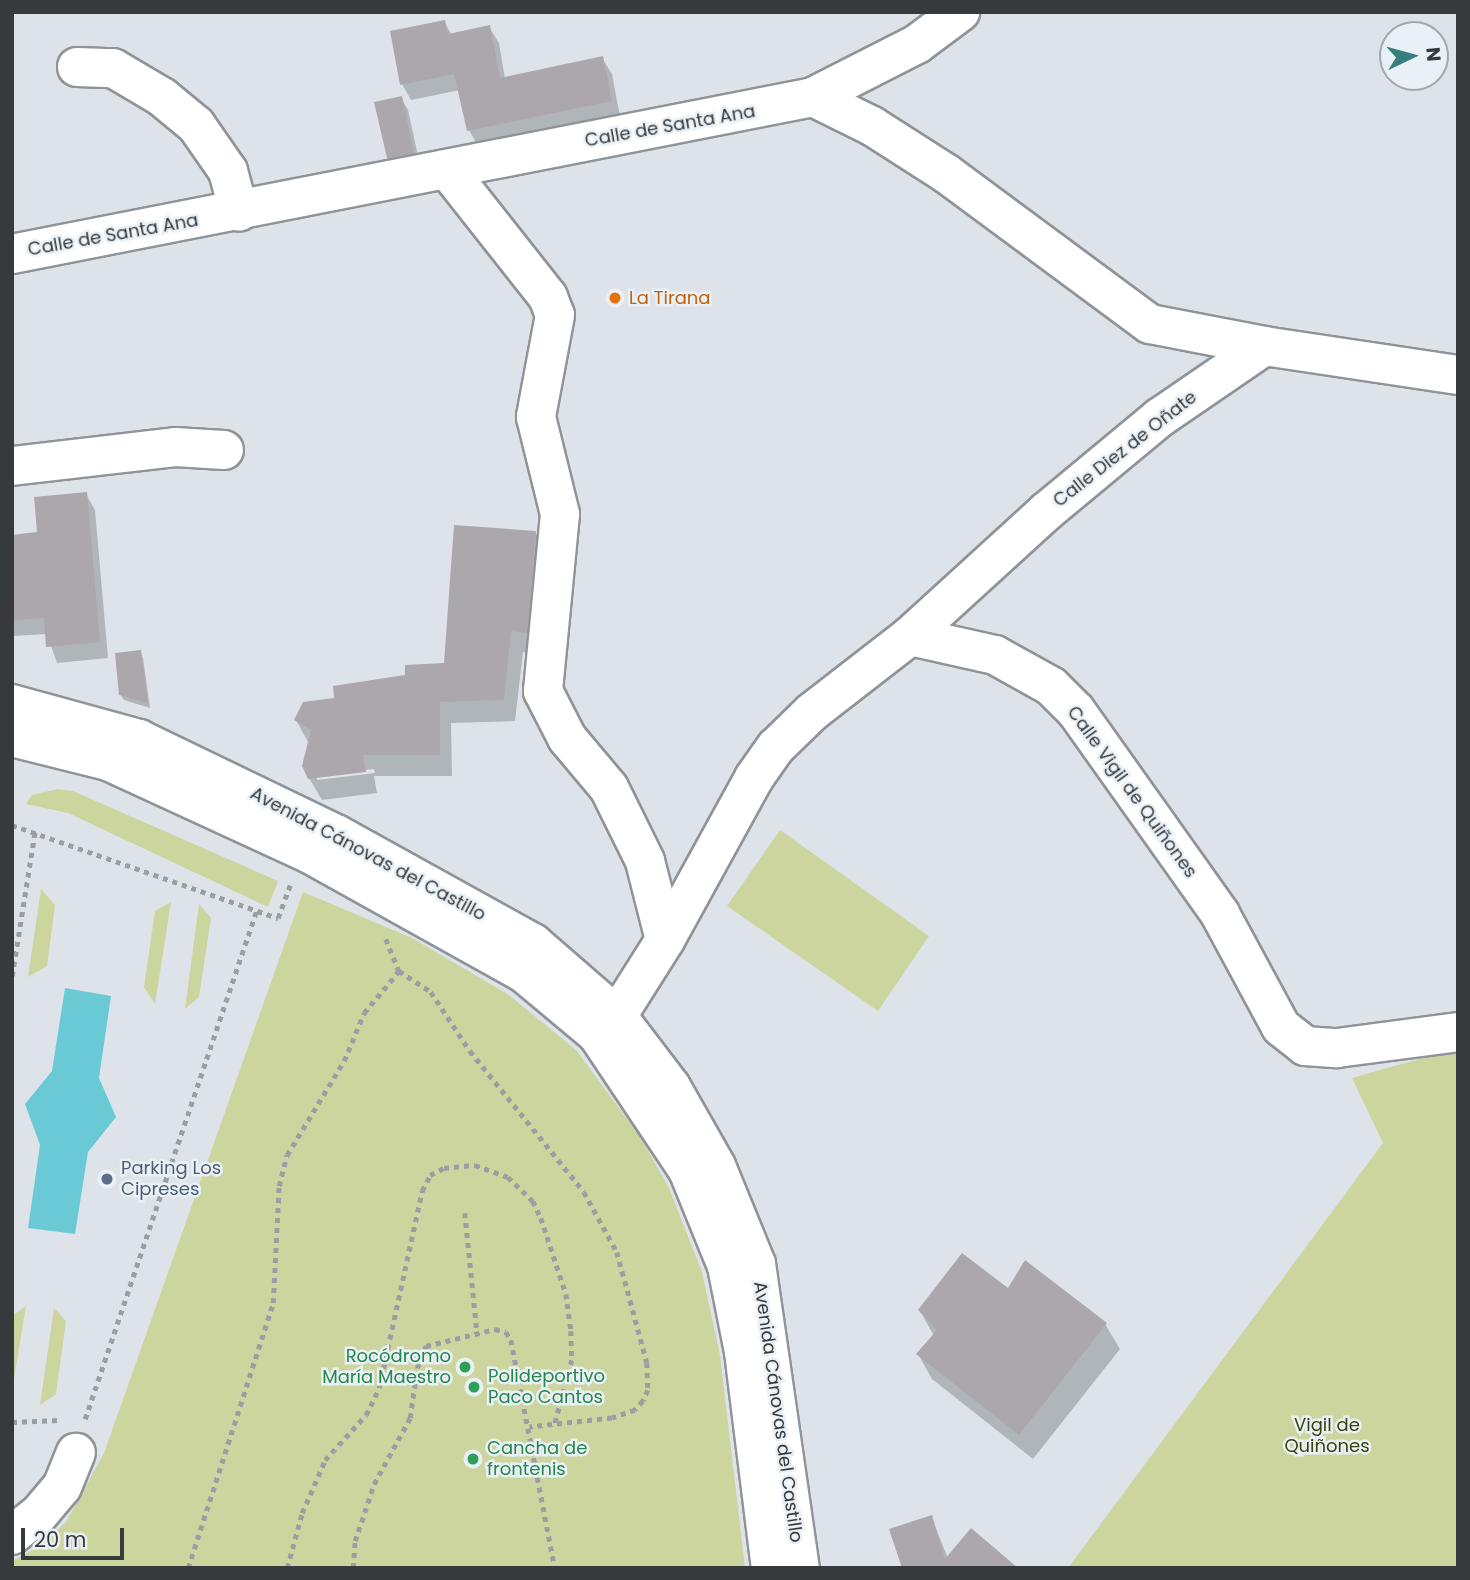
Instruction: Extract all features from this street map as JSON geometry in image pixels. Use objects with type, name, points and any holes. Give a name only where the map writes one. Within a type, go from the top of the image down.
[{"type":"street","name":"Calle de Santa Ana","points":[[12,254],[239,212],[813,97],[917,44],[960,12]]},
{"type":"street","points":[[77,67],[113,68],[162,97],[196,125],[228,171],[239,212]]},
{"type":"street","points":[[813,97],[872,126],[947,174],[1150,324],[1264,346],[1458,375]]},
{"type":"street","points":[[447,169],[548,298],[555,315],[536,416],[560,514],[543,691],[560,726],[609,788],[645,861],[665,940]]},
{"type":"street","name":"Calle Diez de Oñate","points":[[910,636],[1047,511],[1159,418],[1264,346]]},
{"type":"street","points":[[12,466],[175,447],[224,450]]},
{"type":"street","points":[[607,1025],[665,940],[754,778],[776,747],[812,712],[910,636]]},
{"type":"street","name":"Calle Vigil de Quiñones","points":[[910,636],[995,655],[1051,686],[1076,711],[1220,914],[1281,1027],[1305,1046],[1337,1048],[1458,1032]]},
{"type":"street","name":"Avenida Cánovas del Castillo","points":[[12,704],[139,739],[350,841],[533,943],[607,1025],[671,1087],[716,1166],[756,1264],[800,1568]]},
{"type":"street","name":"Avenida Cánovas del Castillo","points":[[12,737],[108,761],[310,854],[524,974],[607,1025],[688,1170],[727,1266],[744,1352],[771,1568]]},
{"type":"street","points":[[12,1535],[39,1514],[62,1487],[76,1453]]},
{"type":"path","points":[[12,825],[35,830],[278,918],[293,879]]},
{"type":"path","points":[[12,976],[35,830]]},
{"type":"path","points":[[12,1422],[85,1419],[257,909]]},
{"type":"path","points":[[381,926],[399,971],[431,992],[470,1051],[584,1192],[617,1252],[647,1363],[648,1390],[635,1410],[627,1414],[529,1427]]},
{"type":"path","points":[[188,1568],[273,1303],[279,1186],[287,1155],[344,1061],[363,1013],[399,971]]},
{"type":"path","points":[[287,1568],[302,1513],[326,1460],[366,1415],[379,1388],[422,1191],[430,1175],[444,1168],[475,1165],[508,1177],[533,1201],[541,1218],[566,1294],[571,1331],[572,1360],[555,1424]]},
{"type":"path","points":[[465,1213],[477,1332]]},
{"type":"path","points":[[353,1568],[355,1541],[374,1484],[410,1418],[417,1368],[426,1346],[477,1332],[506,1332],[529,1427],[555,1568]]},
{"type":"green space","points":[[58,789],[73,791],[278,881],[268,907],[68,813],[26,804],[32,795]]},
{"type":"green space","points":[[780,830],[929,936],[878,1011],[727,906]]},
{"type":"green space","points":[[41,889],[55,905],[47,966],[28,977]]},
{"type":"green space","points":[[303,892],[412,938],[509,995],[576,1050],[641,1138],[669,1188],[702,1272],[720,1355],[745,1568],[12,1568],[12,1561],[38,1547],[66,1522],[104,1453]]},
{"type":"green space","points":[[171,902],[155,1004],[144,987],[155,911]]},
{"type":"green space","points":[[199,904],[211,918],[199,997],[185,1009]]},
{"type":"green space","name":"Vigil de Quiñones","points":[[1458,1048],[1458,1568],[1068,1568],[1383,1143],[1352,1078]]},
{"type":"green space","points":[[26,1306],[12,1391],[12,1316]]},
{"type":"green space","points":[[54,1308],[66,1321],[56,1394],[40,1405]]},
{"type":"water","points":[[65,988],[111,996],[99,1078],[116,1117],[88,1152],[75,1234],[28,1228],[40,1145],[25,1104],[52,1071]]},
{"type":"building","points":[[445,20],[448,34],[490,25],[500,78],[603,56],[612,101],[467,131],[454,74],[400,85],[390,31]]},
{"type":"building","points":[[402,96],[414,153],[387,158],[374,102]]},
{"type":"building","points":[[87,492],[100,642],[46,647],[44,618],[12,620],[12,535],[37,532],[34,497]]},
{"type":"building","points":[[454,525],[536,531],[527,633],[511,631],[504,700],[440,702],[440,755],[363,755],[366,772],[308,779],[302,766],[311,730],[294,720],[303,702],[334,698],[333,686],[405,675],[405,665],[444,663]]},
{"type":"building","points":[[141,650],[148,703],[119,695],[115,653]]},
{"type":"building","points":[[962,1253],[1008,1288],[1025,1260],[1107,1323],[1019,1435],[916,1354],[937,1330],[918,1310]]},
{"type":"building","points":[[932,1515],[945,1559],[971,1528],[1018,1568],[902,1568],[889,1529]]},
{"type":"place","name":"La Tirana","points":[[615,298]]},
{"type":"place","name":"Parking Los Cipreses","points":[[107,1179]]},
{"type":"place","name":"Rocódromo María Maestro","points":[[465,1367]]},
{"type":"place","name":"Polideportivo Paco Cantos","points":[[474,1387]]},
{"type":"place","name":"Cancha de frontenis","points":[[473,1459]]}]
